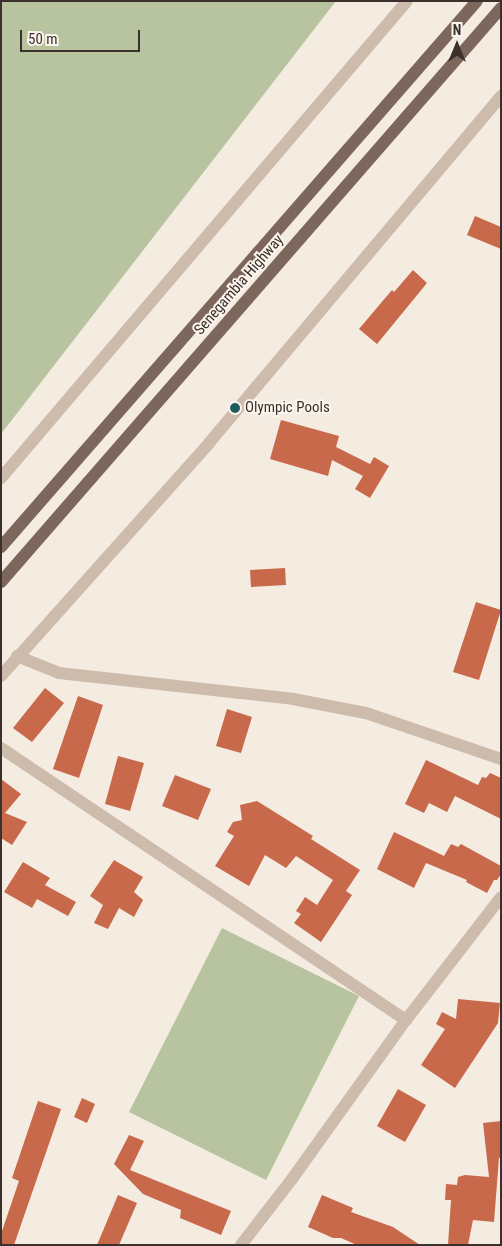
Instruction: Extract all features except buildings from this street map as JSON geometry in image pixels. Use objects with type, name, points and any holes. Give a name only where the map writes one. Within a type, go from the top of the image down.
[{"type":"main road","name":"Senegambia Highway","points":[[1,547],[477,1]]},
{"type":"main road","name":"Senegambia Highway","points":[[1,582],[501,8]]},
{"type":"street","points":[[1,478],[407,1]]},
{"type":"street","points":[[1,676],[209,443],[501,96]]},
{"type":"street","points":[[17,656],[59,673],[293,699],[366,713],[501,759]]},
{"type":"street","points":[[1,748],[406,1020]]},
{"type":"street","points":[[240,1245],[292,1179],[406,1020],[501,897]]},
{"type":"green space","points":[[1,1],[336,1],[1,434]]},
{"type":"green space","points":[[222,928],[359,996],[266,1180],[129,1112]]},
{"type":"place","name":"Olympic Pools","points":[[235,408]]}]
